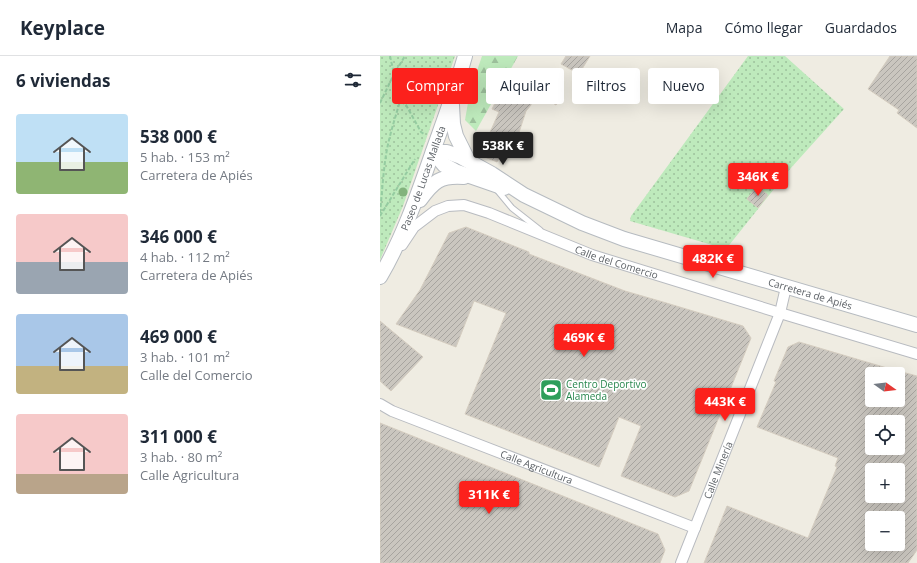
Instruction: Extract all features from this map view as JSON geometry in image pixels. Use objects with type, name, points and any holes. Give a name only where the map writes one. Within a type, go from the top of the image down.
[{"type":"street","name":"Paseo de Lucas Mallada","points":[[461,68],[465,56]]},
{"type":"street","name":"Paseo de Lucas Mallada","points":[[463,68],[469,56]]},
{"type":"street","name":"Paseo de Lucas Mallada","points":[[383,272],[412,210],[450,104]]},
{"type":"street","points":[[451,104],[453,124],[456,136],[468,160]]},
{"type":"street","points":[[433,152],[450,152],[468,160],[524,195]]},
{"type":"street","points":[[433,152],[444,165],[455,171],[524,195]]},
{"type":"street","points":[[412,210],[428,189],[445,177],[471,177]]},
{"type":"street","name":"Carretera de Apiés","points":[[524,195],[582,223],[624,239],[917,325]]},
{"type":"street","name":"Calle del Comercio","points":[[383,272],[414,227],[435,211],[448,206],[464,205],[489,213],[592,254],[917,354]]},
{"type":"street","name":"Calle Minería","points":[[681,563],[780,313],[786,287]]},
{"type":"street","name":"Calle Agricultura","points":[[380,404],[695,528]]},
{"type":"lane","points":[[492,184],[512,208],[551,238]]},
{"type":"path","points":[[390,56],[393,68]]},
{"type":"path","points":[[398,68],[405,56]]},
{"type":"path","points":[[380,103],[392,78]]},
{"type":"path","points":[[380,216],[386,154],[399,104]]},
{"type":"path","points":[[404,104],[421,132],[424,134]]},
{"type":"path","points":[[380,216],[418,155]]},
{"type":"green space","points":[[380,56],[455,56],[451,68],[392,68],[392,104],[438,104],[403,206],[380,260]]},
{"type":"green space","points":[[482,56],[518,56],[511,68],[486,68],[486,104],[491,104],[476,131],[465,120],[468,104],[478,104],[478,68]]},
{"type":"green space","points":[[748,56],[785,56],[844,109],[790,169],[726,249],[630,221],[631,216],[713,104],[719,104],[719,96]]},
{"type":"building","points":[[566,56],[590,56],[583,68],[572,68],[572,70],[561,64]]},
{"type":"building","points":[[890,56],[917,56],[917,128],[897,113],[899,110],[868,89]]},
{"type":"building","points":[[494,104],[531,104],[526,111],[511,157],[502,152],[497,162],[480,155],[499,112],[492,109]]},
{"type":"building","points":[[757,186],[768,195],[758,208],[747,199]]},
{"type":"building","points":[[466,227],[529,252],[529,254],[625,291],[743,326],[751,338],[689,491],[675,497],[621,476],[641,426],[619,417],[599,467],[465,414],[506,313],[474,301],[456,347],[396,324],[420,290],[449,233]]},
{"type":"building","points":[[380,321],[423,357],[391,391],[380,381]]},
{"type":"building","points":[[799,342],[883,367],[865,367],[865,407],[905,407],[905,373],[917,376],[917,550],[908,563],[704,563],[727,506],[808,538],[837,467],[835,466],[838,458],[757,427],[776,382],[774,381],[788,347]]},
{"type":"building","points":[[380,423],[658,534],[665,550],[660,563],[380,563]]},
{"type":"place","name":"Centro Deportivo Alameda","points":[[551,390]]}]
